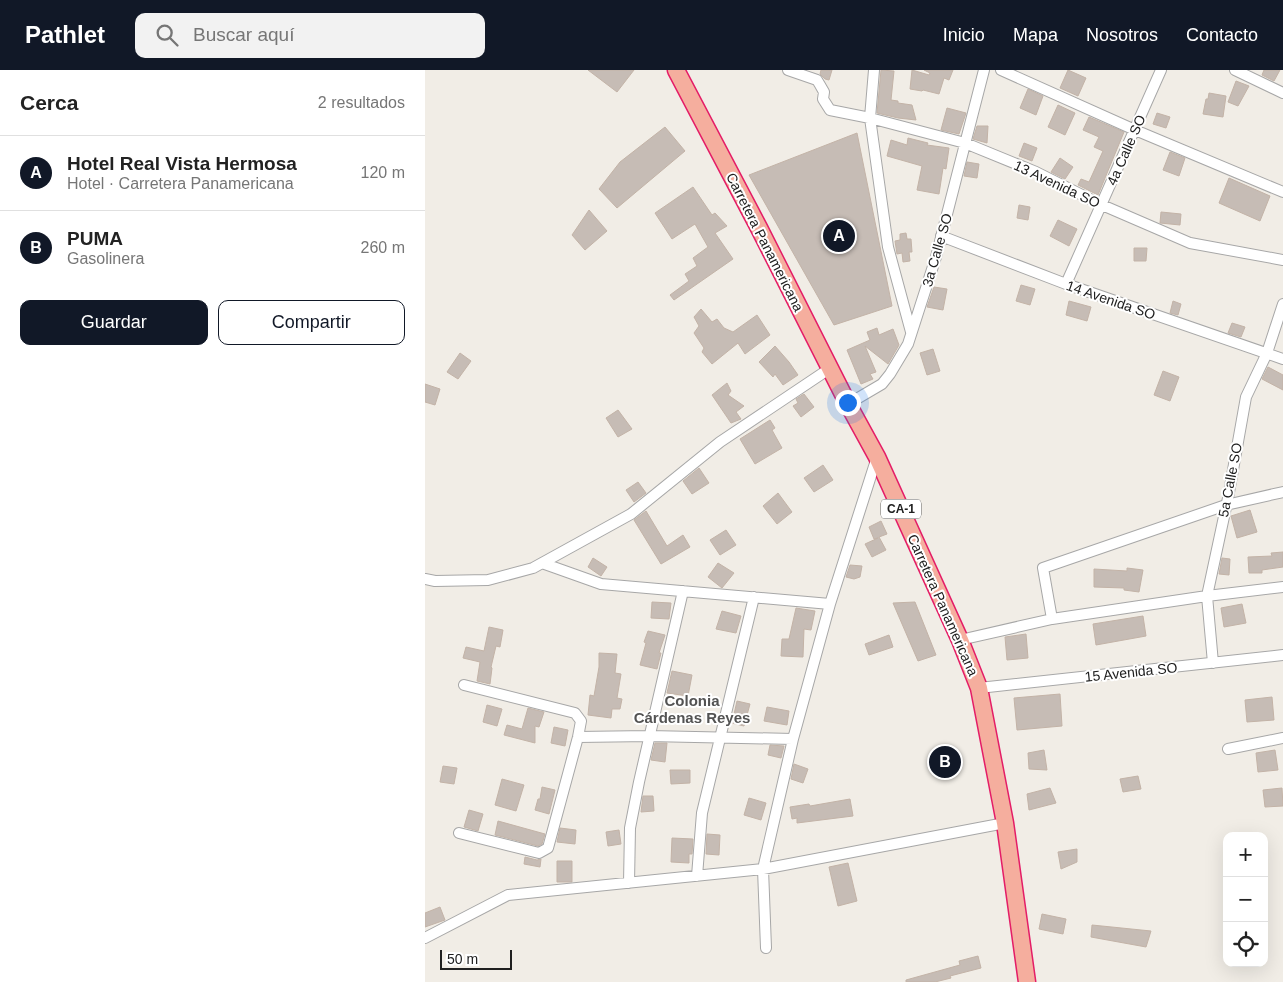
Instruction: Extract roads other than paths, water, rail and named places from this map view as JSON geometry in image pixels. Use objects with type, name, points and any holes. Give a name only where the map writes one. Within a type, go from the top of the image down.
[{"type":"highway","name":"Carretera Panamericana","points":[[676,70],[829,368],[877,457],[960,640],[979,688],[1005,822],[1027,982]]},
{"type":"street","name":"13 Avenida SO","points":[[788,70],[817,80],[823,92],[823,99],[830,110],[870,118],[965,143],[1036,172],[1102,205],[1190,243],[1283,260]]},
{"type":"street","points":[[874,70],[870,118],[888,247],[911,333]]},
{"type":"street","name":"3a Calle SO","points":[[848,404],[882,384],[908,344],[936,257],[984,70]]},
{"type":"street","points":[[1001,70],[1135,130],[1283,192]]},
{"type":"street","name":"4a Calle SO","points":[[1066,284],[1161,70]]},
{"type":"street","points":[[1235,70],[1283,93]]},
{"type":"street","name":"14 Avenida SO","points":[[941,236],[1066,284],[1283,359]]},
{"type":"street","name":"5a Calle SO","points":[[1213,663],[1207,596],[1246,397],[1267,353],[1283,304]]},
{"type":"street","points":[[425,579],[435,581],[488,580],[533,568],[631,514],[720,442],[829,368]]},
{"type":"street","points":[[766,948],[763,869],[793,739],[830,604],[877,457]]},
{"type":"street","points":[[1052,620],[1043,568],[1226,505],[1283,492]]},
{"type":"street","points":[[542,563],[601,584],[830,604]]},
{"type":"street","points":[[960,640],[1052,620],[1207,596],[1283,587]]},
{"type":"street","points":[[629,883],[631,828],[639,782],[683,591]]},
{"type":"street","points":[[697,876],[702,813],[754,597]]},
{"type":"street","name":"15 Avenida SO","points":[[979,688],[1283,655]]},
{"type":"street","points":[[459,833],[539,853],[548,848],[579,737],[581,721],[575,713],[464,685]]},
{"type":"street","points":[[579,737],[649,736],[793,739]]},
{"type":"street","points":[[1228,748],[1283,738]]},
{"type":"street","points":[[425,938],[508,895],[763,869],[1005,822]]},
{"type":"place","name":"Hotel Real Vista Hermosa","points":[[839,236]]},
{"type":"place","name":"PUMA","points":[[945,762]]},
{"type":"district","name":"Colonia Cárdenas Reyes","points":[[692,710]]}]
